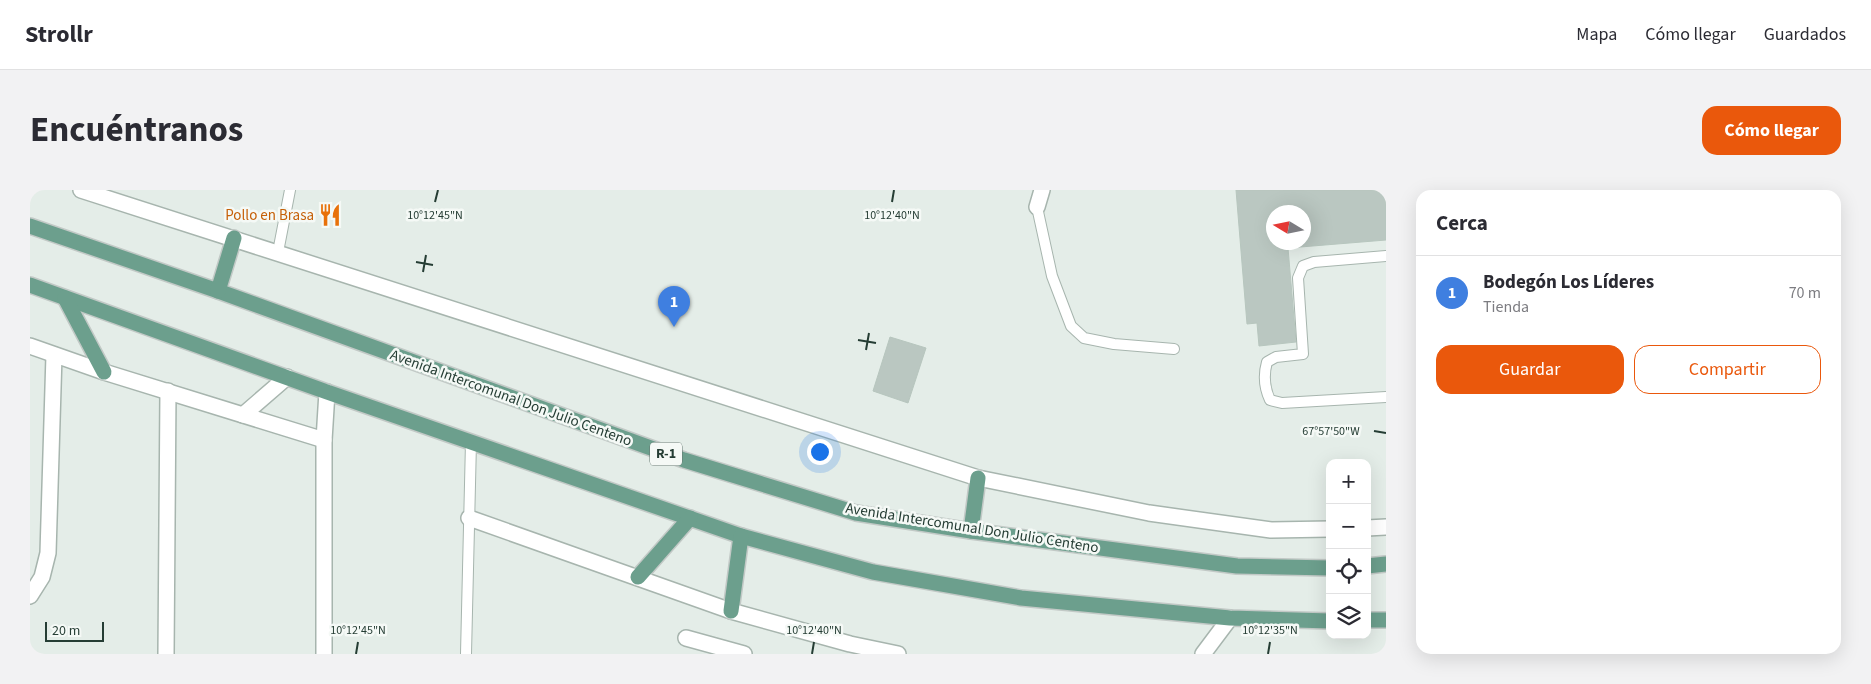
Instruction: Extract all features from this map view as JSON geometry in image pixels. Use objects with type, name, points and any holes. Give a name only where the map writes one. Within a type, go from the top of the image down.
[{"type":"main road","name":"Avenida Intercomunal Don Julio Centeno","points":[[30,226],[218,291],[684,460],[856,512],[972,530],[1237,566],[1326,568]]},
{"type":"main road","points":[[218,291],[234,238]]},
{"type":"main road","points":[[30,285],[327,392],[741,536],[874,572],[1011,596],[1230,618],[1326,621]]},
{"type":"main road","points":[[65,298],[104,372]]},
{"type":"main road","points":[[972,530],[978,478]]},
{"type":"main road","points":[[638,577],[690,518]]},
{"type":"main road","points":[[731,611],[741,536]]},
{"type":"main road","points":[[1371,566],[1386,564]]},
{"type":"main road","points":[[1371,620],[1386,620]]},
{"type":"street","points":[[81,190],[978,478],[1158,515],[1270,530],[1326,529]]},
{"type":"street","points":[[1037,207],[1042,190]]},
{"type":"street","points":[[30,346],[104,372],[324,440]]},
{"type":"street","points":[[30,596],[42,576],[48,553],[54,355]]},
{"type":"street","points":[[243,415],[287,377]]},
{"type":"street","points":[[166,654],[168,391]]},
{"type":"street","points":[[324,654],[324,440],[327,392]]},
{"type":"street","points":[[469,518],[731,611],[850,644],[898,654]]},
{"type":"street","points":[[1371,528],[1386,528]]},
{"type":"street","points":[[1203,654],[1230,618]]},
{"type":"street","points":[[686,638],[744,654]]},
{"type":"lane","points":[[278,252],[290,190]]},
{"type":"lane","points":[[1037,207],[1052,276],[1070,326],[1084,338],[1114,344],[1174,349]]},
{"type":"lane","points":[[1386,256],[1314,262],[1303,266],[1298,278],[1303,354],[1276,356],[1267,362],[1264,373],[1266,391],[1270,400],[1282,403],[1386,397]]},
{"type":"lane","points":[[466,654],[471,442]]},
{"type":"building","points":[[1236,190],[1386,190],[1386,240],[1311,246],[1311,205],[1266,205],[1266,250],[1288,250],[1296,342],[1259,346],[1257,323],[1247,324]]},
{"type":"building","points":[[890,337],[926,348],[908,403],[873,391]]},
{"type":"place","name":"Pollo en Brasa","points":[[330,215]]},
{"type":"place","name":"Bodegón Los Líderes","points":[[674,327]]}]
